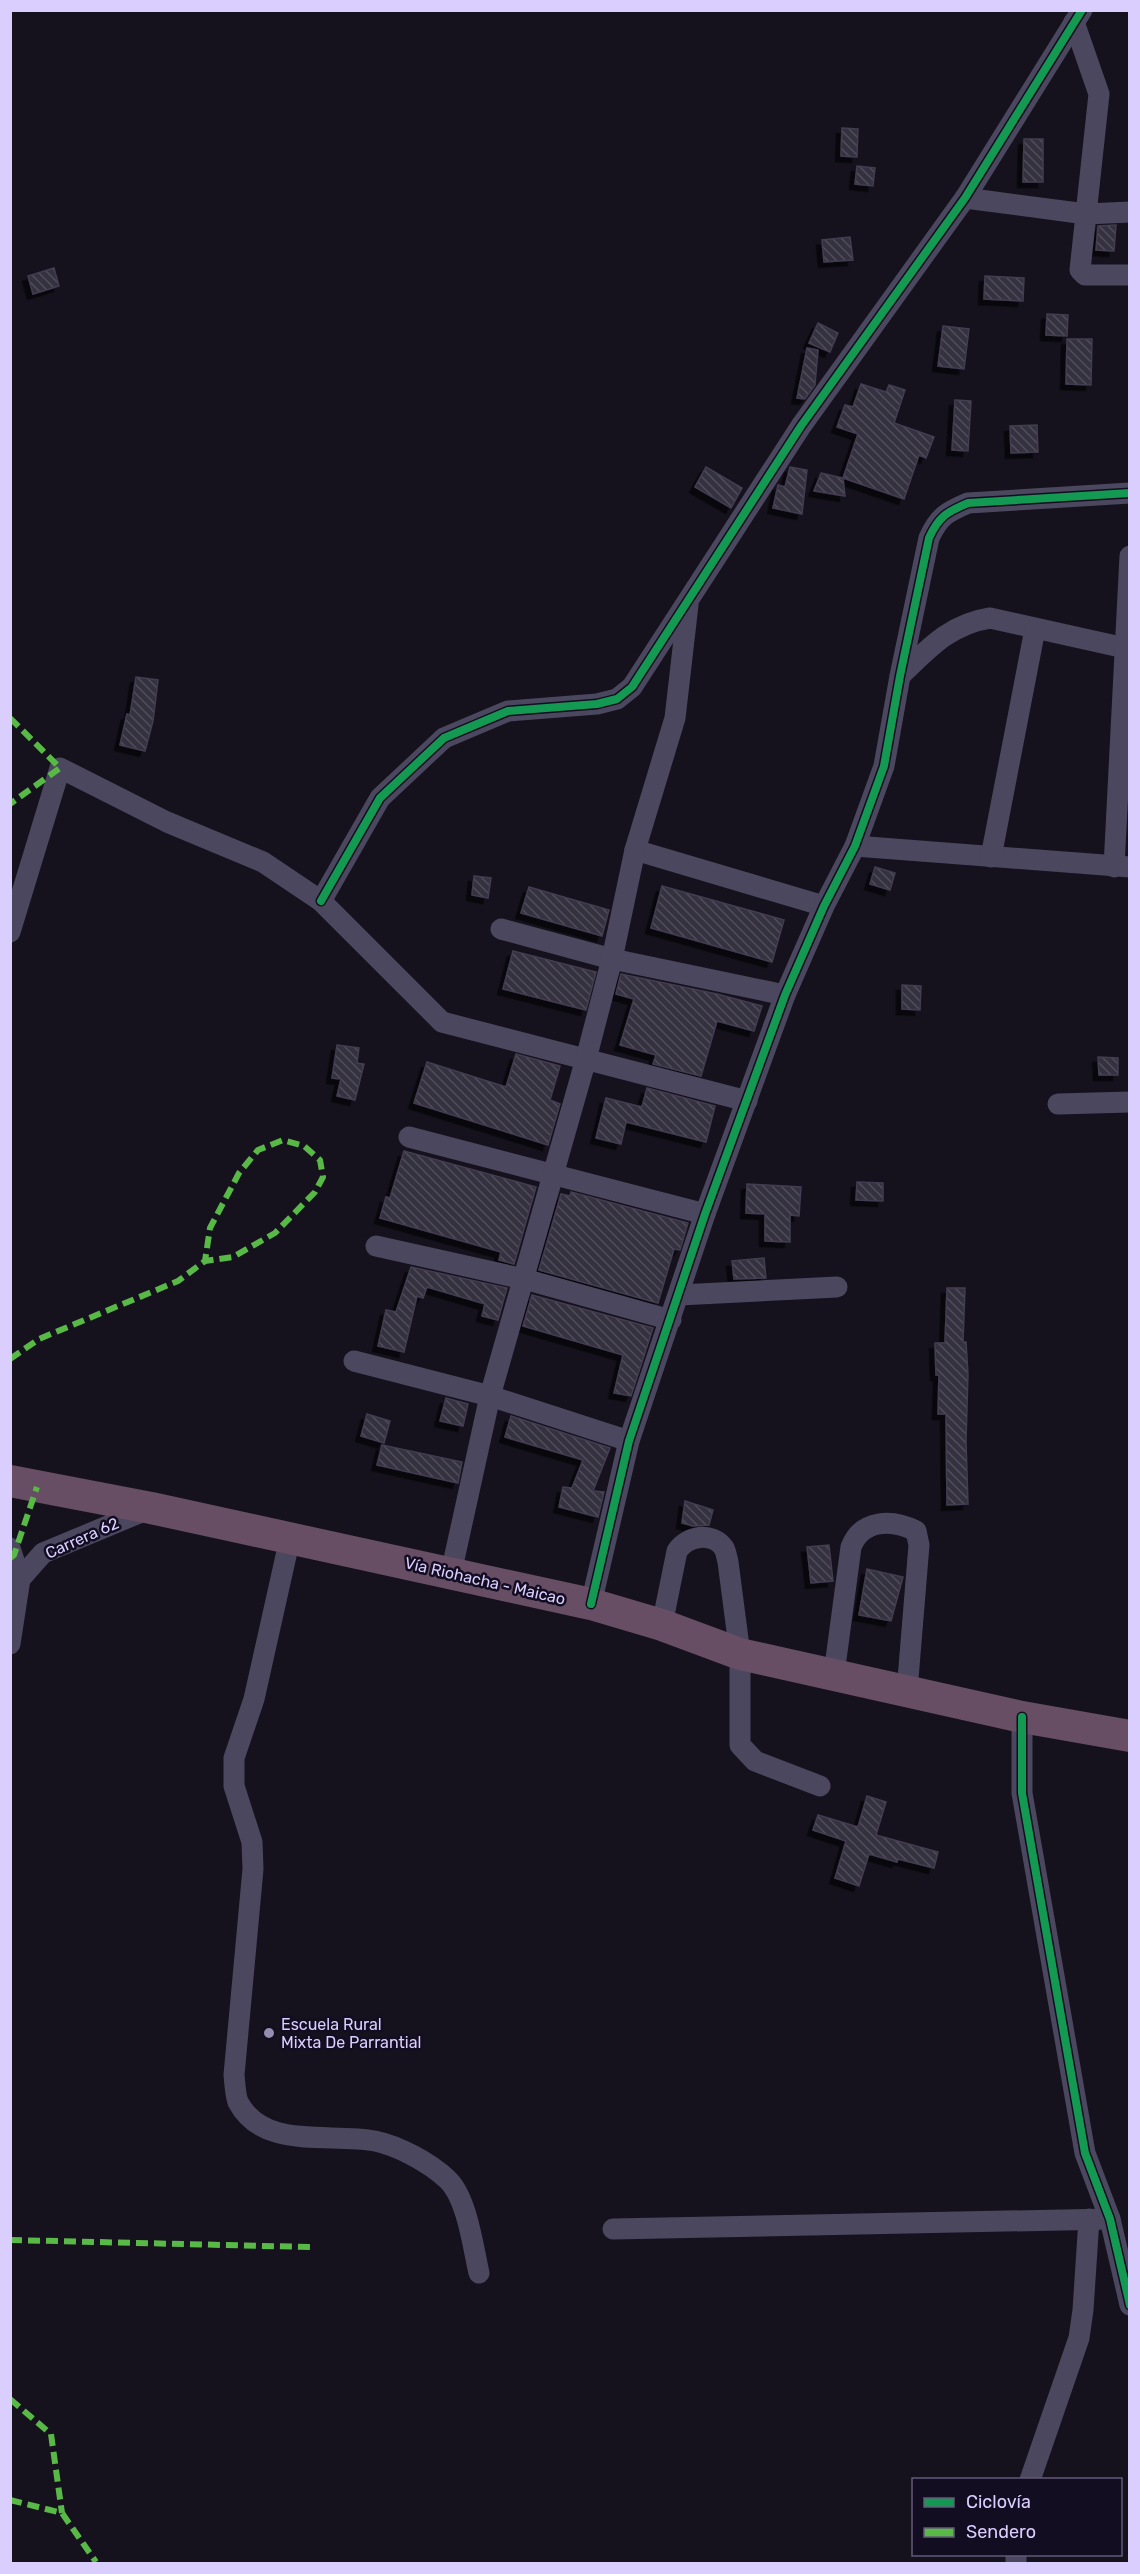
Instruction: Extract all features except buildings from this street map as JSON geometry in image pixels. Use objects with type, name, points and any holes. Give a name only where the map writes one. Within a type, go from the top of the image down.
[{"type":"highway","name":"Vía Riohacha - Maicao","points":[[10,1481],[151,1508],[591,1604],[662,1625],[740,1654],[1022,1718],[1130,1736]]},
{"type":"street","points":[[321,902],[380,798],[444,738],[508,711],[597,704],[617,699],[632,687],[801,426],[965,198],[1078,16]]},
{"type":"street","points":[[1078,16],[1099,94],[1080,270],[1085,274],[1130,275]]},
{"type":"street","points":[[965,198],[1086,214],[1130,212]]},
{"type":"street","points":[[591,1604],[628,1441],[671,1320],[705,1214],[785,995],[824,906],[855,846],[884,766],[900,675],[929,538],[935,525],[946,513],[968,503],[1130,493]]},
{"type":"street","points":[[855,846],[1122,867],[1125,648],[1130,556]]},
{"type":"street","points":[[451,1573],[490,1396],[551,1175],[586,1059],[612,959],[635,850],[675,718],[688,598]]},
{"type":"street","points":[[900,675],[929,648],[970,621],[990,618],[1125,648]]},
{"type":"street","points":[[991,857],[1035,629]]},
{"type":"street","points":[[10,932],[60,768],[167,822],[262,862],[321,902],[442,1022],[747,1101]]},
{"type":"street","points":[[635,850],[824,906]]},
{"type":"street","points":[[501,929],[612,959],[785,995]]},
{"type":"street","points":[[1058,1104],[1130,1102]]},
{"type":"street","points":[[409,1137],[705,1214]]},
{"type":"street","points":[[376,1246],[524,1279],[671,1320]]},
{"type":"street","points":[[679,1295],[837,1287]]},
{"type":"street","points":[[354,1361],[490,1396],[628,1441]]},
{"type":"street","name":"Carrera 62","points":[[20,1580],[43,1553],[151,1508]]},
{"type":"street","points":[[834,1674],[851,1547],[855,1538],[867,1526],[900,1523],[916,1531],[919,1545],[907,1691]]},
{"type":"street","points":[[290,1538],[254,1699],[234,1758],[234,1786],[252,1842],[253,1869],[234,2075],[237,2100],[250,2121],[274,2133],[374,2140],[400,2147],[448,2180],[462,2202],[479,2273]]},
{"type":"street","points":[[662,1625],[677,1551],[683,1542],[697,1538],[712,1539],[724,1548],[729,1562],[740,1654],[740,1745],[755,1761],[820,1786]]},
{"type":"street","points":[[10,1548],[20,1580],[10,1644]]},
{"type":"street","points":[[1022,1718],[1022,1793],[1085,2153],[1100,2219],[1130,2305]]},
{"type":"street","points":[[613,2229],[1100,2219]]},
{"type":"street","points":[[1031,2478],[1079,2338],[1100,2219]]},
{"type":"marked path","points":[[10,718],[60,768],[10,804]]},
{"type":"marked path","points":[[10,1359],[39,1339],[178,1281],[205,1261],[233,1257],[275,1233],[315,1192],[323,1177],[320,1160],[304,1146],[283,1140],[258,1150],[239,1173],[210,1228],[205,1261]]},
{"type":"marked path","points":[[10,1558],[14,1555],[37,1487]]},
{"type":"marked path","points":[[10,2240],[310,2247]]},
{"type":"marked path","points":[[10,2399],[51,2434],[62,2513]]},
{"type":"marked path","points":[[10,2500],[62,2513],[96,2562]]},
{"type":"cycle path","points":[[321,901],[380,798],[444,738],[508,711],[597,704],[617,699],[632,687],[801,426],[965,198],[1082,10]]},
{"type":"cycle path","points":[[591,1604],[629,1441],[705,1214],[785,995],[824,906],[855,846],[884,766],[929,538],[944,516],[968,503],[1130,493]]},
{"type":"cycle path","points":[[1022,1717],[1022,1793],[1085,2153],[1110,2219],[1130,2305]]},
{"type":"place","name":"Escuela Rural Mixta De Parrantial","points":[[269,2033]]}]
